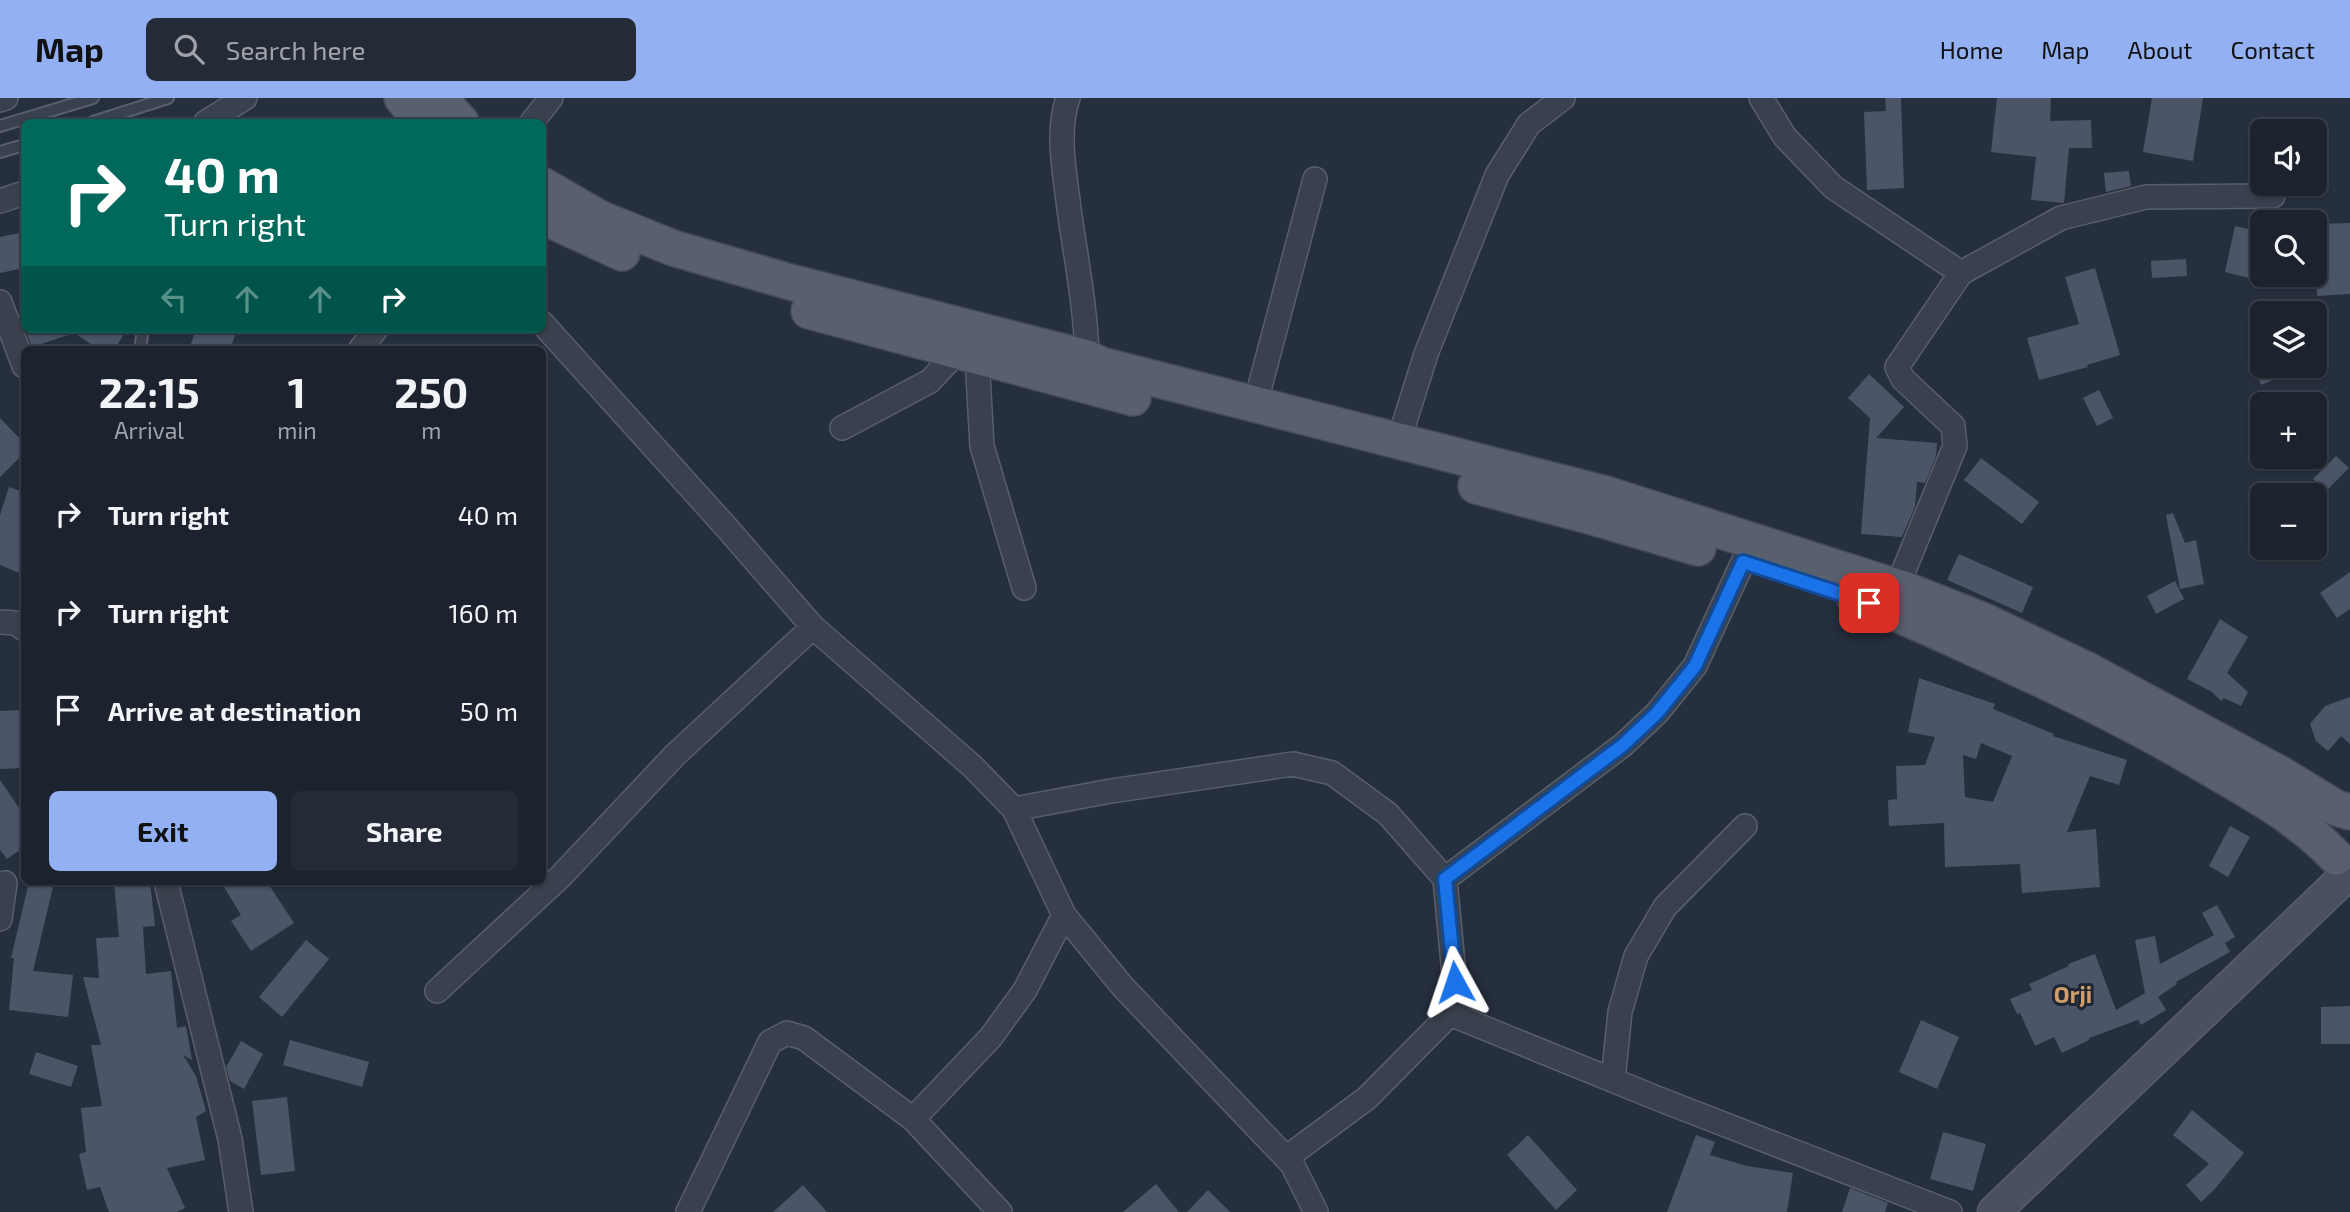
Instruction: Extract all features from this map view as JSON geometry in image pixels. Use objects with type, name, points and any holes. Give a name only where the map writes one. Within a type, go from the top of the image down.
[{"type":"main road","points":[[402,98],[420,119]]},
{"type":"main road","points":[[439,98],[458,119]]},
{"type":"main road","points":[[546,187],[599,218],[673,248],[790,282],[1087,358],[1101,365],[1606,494],[1897,587],[1984,621],[2087,670],[2282,775],[2336,808],[2350,813],[2335,835],[2344,870]]},
{"type":"main road","points":[[546,218],[592,241],[654,266],[967,355],[1589,516],[1743,562],[1889,610],[2057,685],[2148,732],[2281,809],[2320,840],[2344,870]]},
{"type":"main road","points":[[1994,1212],[2344,870]]},
{"type":"street","points":[[0,100],[6,98]]},
{"type":"street","points":[[211,119],[245,98]]},
{"type":"street","points":[[534,119],[551,98]]},
{"type":"street","points":[[1068,98],[1063,112],[1064,169],[1086,329],[1087,358]]},
{"type":"street","points":[[1398,443],[1426,355],[1497,175],[1529,124],[1563,98]]},
{"type":"street","points":[[1761,98],[1785,137],[1833,187],[1961,273]]},
{"type":"street","points":[[1255,405],[1315,179]]},
{"type":"street","points":[[0,201],[21,194]]},
{"type":"street","points":[[1897,587],[1955,446],[1953,426],[1903,379],[1897,367],[1961,273],[2060,218],[2146,197],[2273,196]]},
{"type":"street","points":[[0,302],[21,358]]},
{"type":"street","points":[[546,328],[813,627],[972,766],[1014,809],[1064,915],[1123,988],[1292,1164],[1316,1212]]},
{"type":"street","points":[[842,428],[930,381],[967,355],[982,446],[1024,587]]},
{"type":"street","points":[[1445,879],[1623,745],[1657,713],[1695,666],[1743,562]]},
{"type":"street","points":[[0,622],[15,623],[21,627]]},
{"type":"street","points":[[438,991],[560,877],[675,755],[813,627]]},
{"type":"street","points":[[1014,809],[1111,791],[1293,764],[1332,774],[1388,814],[1445,879],[1457,1007],[1367,1098],[1286,1158]]},
{"type":"street","points":[[1613,1080],[1620,1012],[1636,956],[1665,907],[1745,826]]},
{"type":"street","points":[[0,919],[10,880]]},
{"type":"street","points":[[167,885],[230,1139],[241,1212]]},
{"type":"street","points":[[914,1119],[991,1037],[1026,990],[1064,915]]},
{"type":"street","points":[[1450,1014],[1950,1212]]},
{"type":"street","points":[[688,1212],[770,1042],[787,1032],[804,1038],[914,1119],[1000,1212]]},
{"type":"lane","points":[[26,119],[93,98]]},
{"type":"lane","points":[[102,119],[168,98]]},
{"type":"lane","points":[[0,127],[21,120]]},
{"type":"lane","points":[[0,152],[21,146]]},
{"type":"building","points":[[1885,98],[1901,98],[1904,188],[1867,190],[1864,112],[1886,111]]},
{"type":"building","points":[[1997,98],[2051,98],[2050,121],[2091,120],[2092,148],[2069,148],[2064,203],[2031,200],[2036,157],[1991,152]]},
{"type":"building","points":[[2152,98],[2203,98],[2193,161],[2143,152]]},
{"type":"building","points":[[2129,171],[2131,186],[2106,192],[2104,173]]},
{"type":"building","points":[[2350,223],[2350,294],[2317,296],[2317,287],[2327,287],[2327,224]]},
{"type":"building","points":[[2235,226],[2250,229],[2250,278],[2225,272]]},
{"type":"building","points":[[21,233],[21,269],[0,273],[0,237]]},
{"type":"building","points":[[2186,259],[2187,276],[2152,278],[2151,261]]},
{"type":"building","points":[[2095,268],[2120,355],[2039,380],[2027,338],[2079,324],[2065,277]]},
{"type":"building","points":[[27,333],[74,333],[35,346],[32,346]]},
{"type":"building","points":[[74,333],[125,333],[116,346],[94,346]]},
{"type":"building","points":[[195,333],[236,333],[231,346],[190,346]]},
{"type":"building","points":[[1869,374],[1904,407],[1876,438],[1937,443],[1936,456],[1925,483],[1917,482],[1915,507],[1902,537],[1861,534],[1870,418],[1848,398]]},
{"type":"building","points":[[2258,378],[2278,378],[2261,385]]},
{"type":"building","points":[[2099,390],[2113,418],[2097,426],[2083,398]]},
{"type":"building","points":[[0,418],[21,440],[21,456],[0,477]]},
{"type":"building","points":[[2336,456],[2349,468],[2327,490],[2327,483],[2317,483],[2313,479],[2323,469],[2327,469],[2327,465]]},
{"type":"building","points":[[1981,458],[2039,502],[2022,524],[1964,480]]},
{"type":"building","points":[[9,487],[21,491],[21,574],[0,565],[0,515]]},
{"type":"building","points":[[2173,513],[2185,543],[2196,540],[2204,584],[2180,589],[2166,515]]},
{"type":"building","points":[[1959,554],[2033,587],[2022,613],[1947,580]]},
{"type":"building","points":[[2350,572],[2350,609],[2337,618],[2320,593]]},
{"type":"building","points":[[2175,581],[2184,599],[2156,614],[2147,596]]},
{"type":"building","points":[[2220,619],[2248,637],[2227,673],[2248,692],[2241,706],[2224,698],[2221,701],[2212,692],[2187,679]]},
{"type":"building","points":[[1919,678],[1995,704],[1993,709],[2054,734],[2053,736],[2127,760],[2119,785],[2090,776],[2067,832],[2096,829],[2100,887],[2022,893],[2020,864],[1945,867],[1944,823],[1889,826],[1888,800],[1897,799],[1896,766],[1925,765],[1935,737],[1908,732]],"holes":[[[1981,743],[2012,756],[1993,802],[1965,797],[1963,755],[1976,759]]]},
{"type":"building","points":[[2350,697],[2350,744],[2341,736],[2328,751],[2316,741],[2310,724],[2325,706]]},
{"type":"building","points":[[21,710],[21,768],[0,769],[0,711]]},
{"type":"building","points":[[0,780],[21,811],[21,849],[7,859],[0,850]]},
{"type":"building","points":[[2230,826],[2250,837],[2228,877],[2209,866]]},
{"type":"building","points":[[28,885],[53,887],[33,971],[73,975],[68,1017],[9,1010],[14,958],[11,958]]},
{"type":"building","points":[[114,885],[150,885],[155,926],[143,927],[146,974],[171,971],[177,1028],[186,1026],[192,1060],[183,1055],[196,1076],[206,1111],[196,1117],[205,1160],[167,1168],[185,1208],[177,1212],[109,1212],[100,1187],[87,1190],[79,1154],[86,1152],[81,1108],[102,1106],[91,1045],[101,1045],[83,977],[99,978],[96,938],[119,937]]},
{"type":"building","points":[[223,885],[269,885],[294,923],[251,951],[231,921],[241,915]]},
{"type":"building","points":[[2217,905],[2235,937],[2225,943],[2230,952],[2176,982],[2177,984],[2158,997],[2166,1010],[2141,1025],[2138,1020],[2089,1038],[2062,1053],[2054,1037],[2035,1046],[2020,1013],[2017,1014],[2010,999],[2032,990],[2029,984],[2095,954],[2116,1010],[2145,993],[2135,940],[2155,936],[2160,964],[2214,935],[2202,913]]},
{"type":"building","points":[[306,940],[329,959],[282,1017],[259,997]]},
{"type":"building","points":[[2350,1006],[2350,1044],[2321,1044],[2321,1007]]},
{"type":"building","points":[[1921,1020],[1959,1037],[1937,1089],[1899,1072]]},
{"type":"building","points":[[290,1040],[369,1062],[362,1087],[283,1065]]},
{"type":"building","points":[[241,1041],[263,1054],[244,1089],[230,1081],[226,1067]]},
{"type":"building","points":[[36,1052],[78,1066],[71,1087],[29,1074]]},
{"type":"building","points":[[287,1097],[295,1171],[261,1175],[252,1101]]},
{"type":"building","points":[[2192,1110],[2244,1153],[2201,1202],[2186,1185],[2209,1164],[2173,1135]]},
{"type":"building","points":[[1943,1132],[1986,1144],[1973,1191],[1930,1179]]},
{"type":"building","points":[[1528,1135],[1577,1190],[1556,1210],[1507,1155]]},
{"type":"building","points":[[1696,1135],[1715,1142],[1710,1155],[1747,1166],[1793,1173],[1787,1212],[1667,1212]]},
{"type":"building","points":[[1156,1184],[1179,1212],[1123,1212]]},
{"type":"building","points":[[803,1185],[827,1212],[773,1212]]},
{"type":"building","points":[[1850,1188],[1888,1203],[1885,1212],[1842,1212]]},
{"type":"building","points":[[1208,1190],[1230,1212],[1187,1212]]},
{"type":"district","name":"Orji","points":[[2073,995]]},
{"type":"route","points":[[1455,982],[1445,879],[1623,745],[1657,713],[1695,666],[1743,562],[1869,603]]}]
